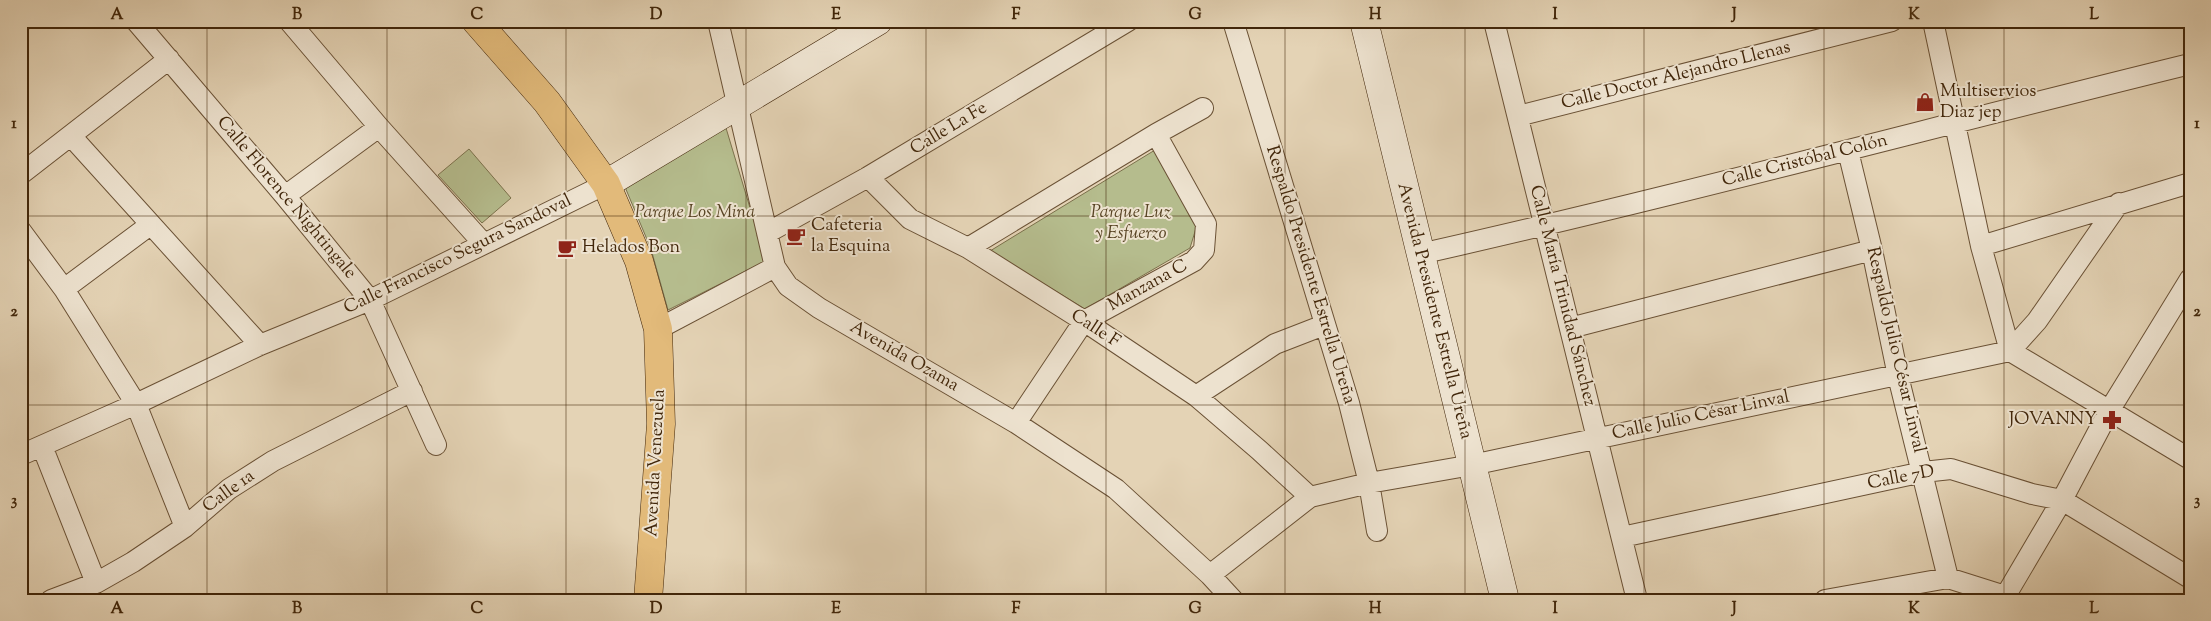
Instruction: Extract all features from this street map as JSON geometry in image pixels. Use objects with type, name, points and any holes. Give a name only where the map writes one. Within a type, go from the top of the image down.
[{"type":"main road","name":"Avenida Venezuela","points":[[476,21],[547,102],[606,184],[639,261],[658,329],[661,424],[648,600]]},
{"type":"main road","name":"Calle Francisco Segura Sandoval","points":[[606,184],[878,21]]},
{"type":"main road","name":"Avenida Presidente Estrella Ureña","points":[[1364,21],[1505,600]]},
{"type":"street","name":"Calle Florence Nightingale","points":[[136,21],[285,196],[370,300],[436,445]]},
{"type":"street","points":[[289,21],[379,127],[483,243]]},
{"type":"street","name":"Avenida Ozama","points":[[718,21],[775,267],[788,286],[818,308],[1016,423],[1116,489],[1234,600]]},
{"type":"street","name":"Calle La Fe","points":[[767,233],[868,177],[1128,21]]},
{"type":"street","name":"Respaldo Presidente Estrella Ureña","points":[[1232,21],[1349,403],[1369,483],[1377,530]]},
{"type":"street","name":"Calle María Trinidad Sánchez","points":[[1494,21],[1637,600]]},
{"type":"street","name":"Calle Doctor Alejandro Llenas","points":[[1518,116],[1892,21]]},
{"type":"street","points":[[1933,21],[1981,246],[2010,351],[2190,459]]},
{"type":"street","points":[[21,174],[169,59]]},
{"type":"street","name":"Calle Cristóbal Colón","points":[[1420,254],[1545,226],[2190,64]]},
{"type":"street","points":[[968,248],[1156,134],[1203,108]]},
{"type":"street","points":[[285,196],[379,127]]},
{"type":"street","name":"Manzana C","points":[[1016,423],[1084,321],[1194,261],[1204,250],[1206,224],[1156,134]]},
{"type":"street","points":[[72,136],[150,225],[260,345]]},
{"type":"street","name":"Respaldo Julio César Linval","points":[[1848,151],[1872,250],[1898,376],[1948,578]]},
{"type":"street","name":"Calle F","points":[[868,177],[910,219],[968,248],[1084,321],[1196,396],[1310,497]]},
{"type":"street","points":[[1981,246],[2190,183]]},
{"type":"street","name":"Calle Francisco Segura Sandoval","points":[[21,455],[136,404],[260,345],[370,300],[606,184]]},
{"type":"street","points":[[2010,351],[2037,321],[2119,203]]},
{"type":"street","points":[[64,289],[150,225]]},
{"type":"street","points":[[21,230],[64,289],[136,404],[185,527]]},
{"type":"street","points":[[1570,328],[1872,250]]},
{"type":"street","points":[[658,329],[775,267]]},
{"type":"street","points":[[1825,600],[1948,578],[2007,598],[2109,411],[2190,279]]},
{"type":"street","points":[[1196,396],[1275,344],[1324,324]]},
{"type":"street","name":"Calle Julio César Linval","points":[[1210,576],[1310,497],[1369,483],[1472,465],[2010,351]]},
{"type":"street","name":"Calle 1a","points":[[51,600],[96,582],[133,562],[185,527],[228,489],[274,461],[412,391]]},
{"type":"street","points":[[42,446],[96,582]]},
{"type":"street","name":"Calle 7D","points":[[1622,537],[1923,472],[1951,469],[2032,494],[2062,500],[2190,578]]},
{"type":"green space","name":"Parque Los Mina","points":[[726,128],[766,261],[668,310],[651,249],[625,187]]},
{"type":"green space","points":[[469,149],[511,198],[482,223],[438,175]]},
{"type":"green space","name":"Parque Luz y Esfuerzo","points":[[1155,150],[1197,225],[1190,248],[1085,309],[990,251]]},
{"type":"place","name":"Multiservios Diaz jep","points":[[1925,102]]},
{"type":"place","name":"Cafeteria la Esquina","points":[[796,236]]},
{"type":"place","name":"Helados Bon","points":[[567,248]]},
{"type":"place","name":"JOVANNY","points":[[2112,420]]}]
